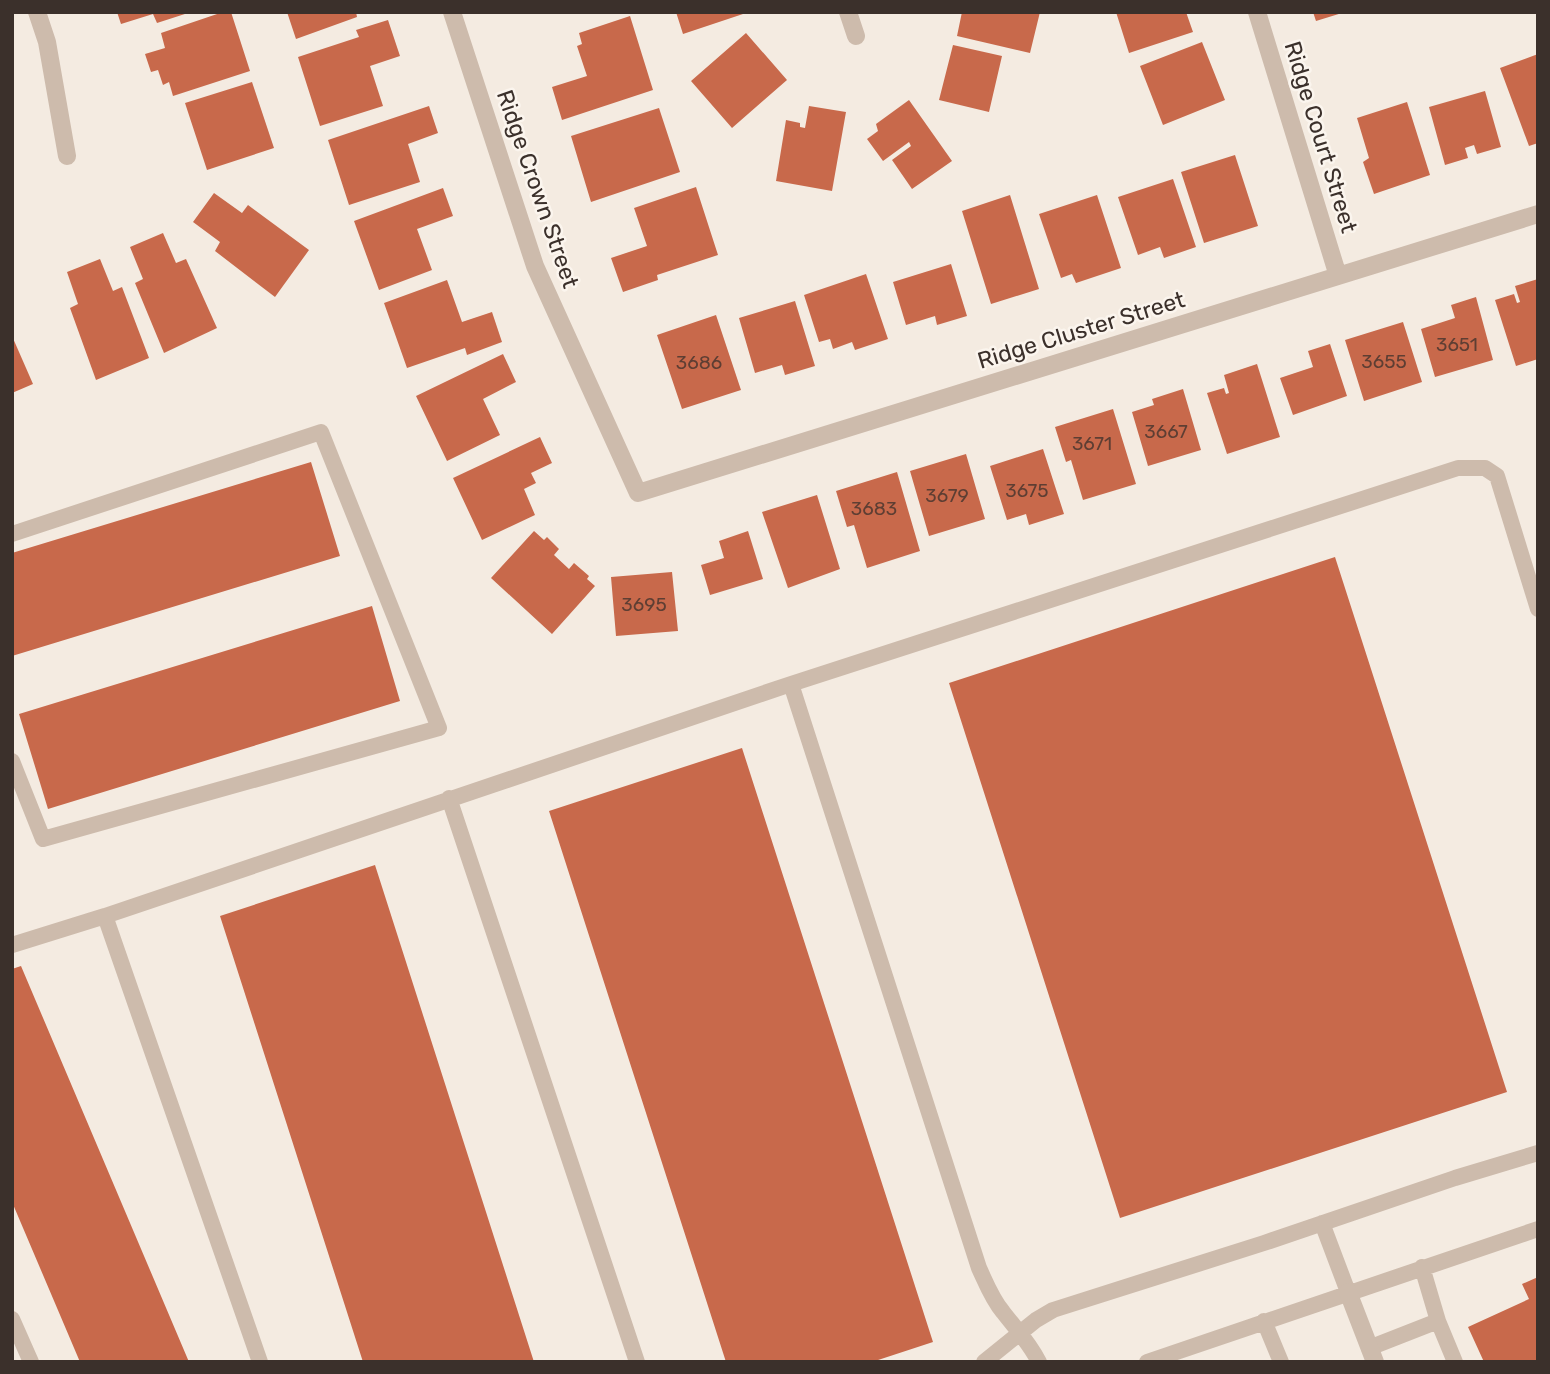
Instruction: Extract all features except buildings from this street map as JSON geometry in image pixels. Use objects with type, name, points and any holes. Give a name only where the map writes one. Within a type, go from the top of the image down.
[{"type":"street","points":[[37,12],[47,43],[67,156]]},
{"type":"street","name":"Ridge Crown Street","points":[[453,12],[535,266],[638,493]]},
{"type":"street","points":[[848,12],[856,36]]},
{"type":"street","name":"Ridge Court Street","points":[[1257,12],[1338,276]]},
{"type":"street","name":"Ridge Cluster Street","points":[[638,493],[1538,214]]},
{"type":"street","points":[[1348,1292],[1372,1355]]},
{"type":"lane","points":[[12,534],[321,432],[439,728],[43,839],[12,761]]},
{"type":"lane","points":[[12,945],[790,684],[1458,468],[1485,468],[1497,475],[1538,609]]},
{"type":"lane","points":[[790,684],[979,1268],[1002,1312],[1021,1332],[1039,1362]]},
{"type":"lane","points":[[449,797],[637,1362]]},
{"type":"lane","points":[[105,916],[260,1362]]},
{"type":"lane","points":[[984,1362],[1054,1310],[1538,1153]]},
{"type":"lane","points":[[1322,1223],[1348,1292]]},
{"type":"lane","points":[[1147,1362],[1538,1229]]},
{"type":"lane","points":[[1422,1267],[1437,1321],[1455,1362]]},
{"type":"lane","points":[[12,1319],[31,1362]]},
{"type":"lane","points":[[1264,1321],[1281,1362]]},
{"type":"lane","points":[[1372,1355],[1437,1321]]}]
